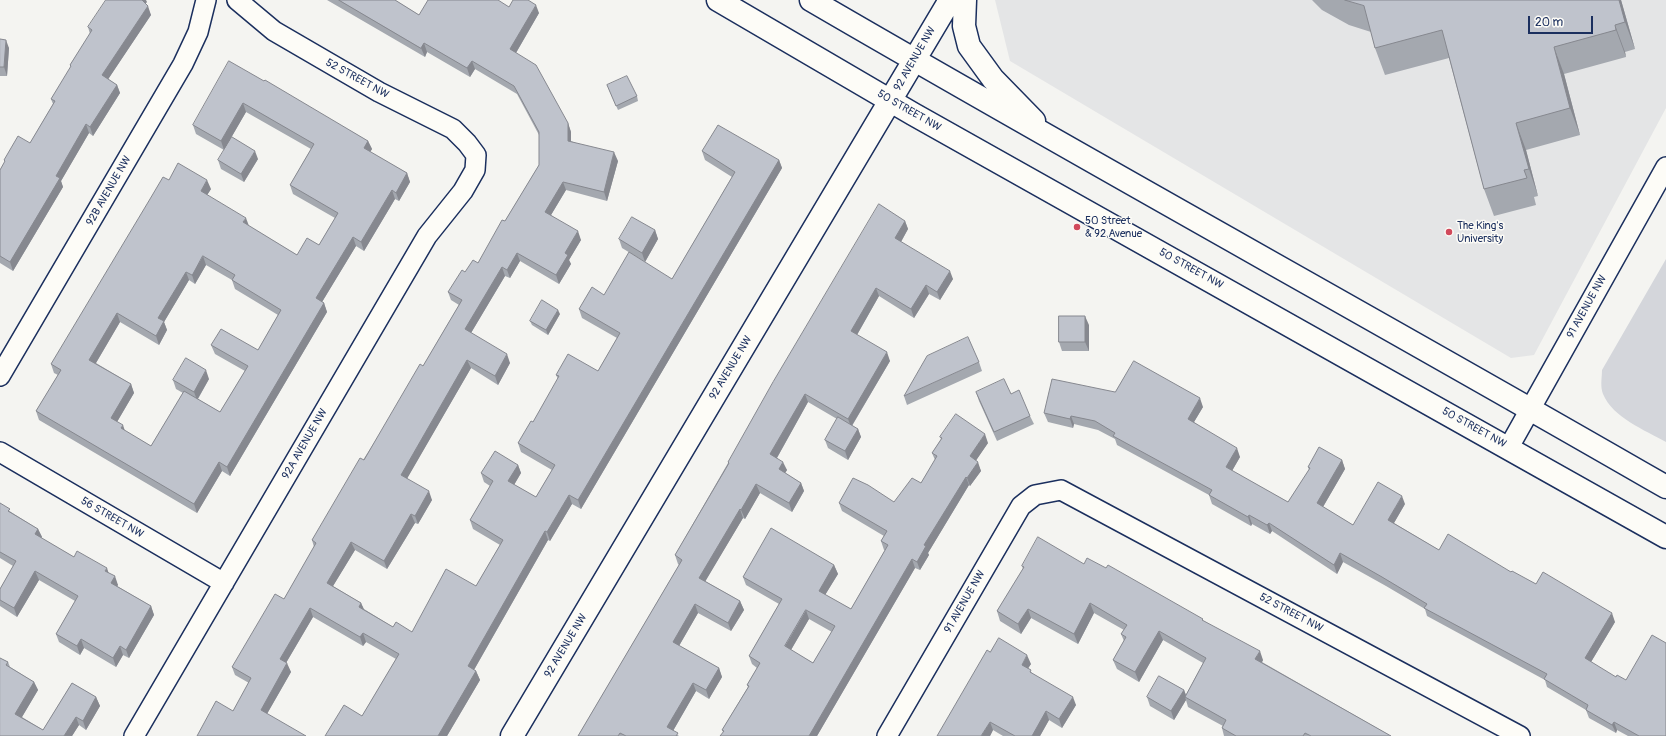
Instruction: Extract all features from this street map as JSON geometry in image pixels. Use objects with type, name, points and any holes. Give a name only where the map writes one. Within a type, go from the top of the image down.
[{"type":"main road","name":"50 STREET NW","points":[[718,0],[891,101],[1666,536]]},
{"type":"main road","points":[[811,0],[1053,140],[1531,409],[1666,487]]},
{"type":"main road","name":"92 AVENUE NW","points":[[512,736],[950,0]]},
{"type":"main road","points":[[965,0],[964,26],[969,46],[993,79],[1053,140]]},
{"type":"street","name":"92B AVENUE NW","points":[[0,376],[183,64],[198,32],[206,0]]},
{"type":"street","name":"52 STREET NW","points":[[237,0],[274,31],[378,92],[453,129],[467,143],[476,155]]},
{"type":"street","name":"92A AVENUE NW","points":[[134,736],[427,236],[463,191],[475,170],[476,155]]},
{"type":"street","name":"91 AVENUE NW","points":[[1509,447],[1586,307],[1666,167]]},
{"type":"street","name":"56 STREET NW","points":[[0,452],[224,583]]},
{"type":"street","name":"52 STREET NW","points":[[1061,490],[1520,736]]},
{"type":"street","name":"91 AVENUE NW","points":[[887,736],[1021,506],[1035,495],[1061,490]]},
{"type":"shaded area","name":"The King's University","points":[[995,0],[1666,0],[1666,108],[1534,355],[1511,358],[1010,61]]},
{"type":"shaded area","points":[[1666,259],[1666,442],[1639,428],[1614,410],[1603,394],[1601,385],[1602,370]]},
{"type":"building","points":[[106,0],[142,0],[148,6],[102,75],[117,85],[90,127],[86,124],[56,176],[60,178],[10,262],[0,256],[0,170],[18,136],[30,143],[55,101],[51,99],[92,30],[88,27]]},
{"type":"building","points":[[339,0],[395,0],[419,15],[428,0],[498,0],[509,7],[513,0],[528,0],[536,5],[510,49],[536,65],[568,123],[568,141],[614,152],[604,192],[563,182],[545,212],[578,231],[565,253],[568,255],[556,275],[517,253],[507,270],[502,267],[465,329],[507,354],[495,376],[467,360],[401,475],[429,491],[415,516],[411,514],[384,561],[351,542],[327,583],[361,603],[359,607],[393,627],[396,622],[412,632],[446,569],[476,586],[503,540],[470,520],[493,481],[481,473],[495,451],[518,465],[508,481],[536,497],[555,465],[518,443],[531,421],[533,422],[559,376],[556,375],[568,354],[598,371],[620,333],[579,309],[592,287],[604,295],[629,252],[672,279],[735,172],[702,151],[718,125],[779,160],[578,500],[569,495],[547,532],[545,531],[468,666],[476,671],[438,736],[325,736],[344,705],[362,716],[399,654],[363,633],[360,637],[310,608],[280,659],[287,663],[261,710],[306,736],[197,736],[216,701],[233,711],[251,678],[232,667],[275,594],[284,599],[316,543],[312,540],[360,458],[364,460],[420,364],[423,366],[462,300],[448,292],[462,270],[465,272],[473,260],[478,263],[502,220],[505,221],[539,165],[539,132],[514,86],[472,61],[467,68],[424,43],[421,48]]},
{"type":"building","points":[[1345,0],[1619,0],[1625,22],[1615,25],[1616,30],[1554,47],[1570,108],[1516,123],[1529,169],[1524,170],[1527,178],[1484,189],[1442,30],[1375,48],[1364,6]]},
{"type":"building","points":[[0,39],[6,40],[4,67],[0,67]]},
{"type":"building","points":[[229,61],[264,81],[265,80],[368,141],[364,148],[407,173],[396,193],[392,190],[361,242],[353,237],[316,298],[324,303],[227,467],[219,462],[194,504],[36,411],[61,370],[51,364],[163,177],[169,180],[178,163],[207,180],[201,191],[246,218],[243,222],[297,255],[307,238],[319,245],[338,213],[290,185],[314,144],[243,103],[221,141],[193,125]],"holes":[[[203,256],[235,275],[232,280],[281,310],[258,350],[221,329],[211,345],[248,366],[220,412],[184,391],[151,446],[121,428],[123,425],[111,418],[131,384],[89,360],[117,313],[156,336],[164,321],[158,318],[186,272],[192,275]]]},
{"type":"building","points":[[627,76],[637,96],[616,106],[607,85]]},
{"type":"building","points":[[232,137],[255,151],[241,174],[218,160]]},
{"type":"building","points":[[879,204],[905,221],[895,238],[950,271],[937,292],[926,285],[911,309],[876,288],[851,331],[887,352],[848,419],[805,394],[770,454],[783,462],[779,469],[801,483],[789,503],[756,484],[699,578],[740,601],[728,623],[695,604],[673,642],[719,668],[706,690],[693,683],[667,727],[678,733],[676,736],[626,736],[620,733],[618,736],[578,736],[682,560],[675,555],[729,463],[728,462],[773,382]]},
{"type":"building","points":[[632,217],[655,230],[642,253],[619,239]]},
{"type":"building","points":[[542,300],[558,310],[546,330],[530,321]]},
{"type":"building","points":[[1059,316],[1085,316],[1085,342],[1059,342]]},
{"type":"building","points":[[968,337],[979,362],[904,396],[927,356]]},
{"type":"building","points":[[186,358],[206,370],[194,392],[173,380]]},
{"type":"building","points":[[1134,361],[1200,398],[1188,419],[1237,448],[1226,467],[1288,502],[1310,468],[1308,467],[1319,447],[1342,460],[1317,503],[1353,525],[1378,482],[1402,496],[1388,520],[1439,550],[1448,534],[1511,572],[1512,571],[1536,584],[1543,572],[1612,613],[1585,658],[1616,677],[1617,675],[1626,680],[1652,635],[1666,643],[1666,736],[1639,736],[1614,722],[1612,725],[1586,710],[1588,705],[1544,679],[1547,674],[1424,608],[1427,604],[1340,553],[1334,565],[1269,523],[1267,525],[1249,515],[1248,517],[1209,495],[1212,490],[1113,436],[1115,433],[1095,421],[1071,416],[1070,419],[1044,413],[1052,379],[1115,392]]},
{"type":"building","points":[[1004,379],[1011,394],[1019,390],[1030,416],[994,432],[976,392]]},
{"type":"building","points":[[956,414],[985,434],[970,456],[978,462],[967,478],[966,477],[924,545],[926,546],[917,562],[912,559],[809,736],[720,736],[724,731],[722,730],[749,686],[747,685],[760,663],[749,656],[782,599],[743,577],[771,528],[834,565],[819,591],[851,609],[888,545],[881,541],[887,531],[839,503],[853,478],[868,485],[894,502],[912,478],[921,483],[937,456],[932,453],[942,438],[940,437]],"holes":[[[806,610],[835,626],[813,663],[785,646]]]},
{"type":"building","points":[[838,417],[858,429],[845,451],[825,440]]},
{"type":"building","points":[[0,503],[10,509],[8,511],[38,529],[35,534],[74,557],[77,551],[107,568],[105,571],[115,576],[111,583],[151,606],[126,650],[120,646],[113,658],[81,639],[77,646],[56,634],[78,596],[35,571],[14,608],[0,600],[0,589],[16,561],[0,552]]},
{"type":"building","points":[[1038,537],[1084,564],[1087,558],[1106,568],[1108,565],[1203,619],[1202,620],[1260,651],[1255,659],[1391,736],[1311,736],[1305,733],[1303,736],[1236,736],[1222,728],[1226,720],[1185,697],[1206,658],[1159,631],[1135,672],[1113,660],[1126,637],[1121,634],[1127,625],[1090,603],[1074,634],[1028,609],[1018,624],[997,611],[1024,567],[1022,566]]},
{"type":"building","points":[[999,638],[1027,655],[1022,665],[1031,670],[1030,672],[1073,697],[1059,719],[1046,711],[1032,736],[1015,736],[990,722],[981,736],[937,736],[987,650],[990,652]]},
{"type":"building","points":[[0,658],[8,662],[6,665],[34,682],[15,714],[43,730],[72,683],[96,697],[83,721],[76,717],[64,736],[0,736]]},
{"type":"building","points":[[1159,676],[1184,690],[1171,711],[1147,697]]},
{"type":"place","name":"50 Street & 92 Avenue","points":[[1077,227]]},
{"type":"place","name":"The King's University","points":[[1449,232]]}]
